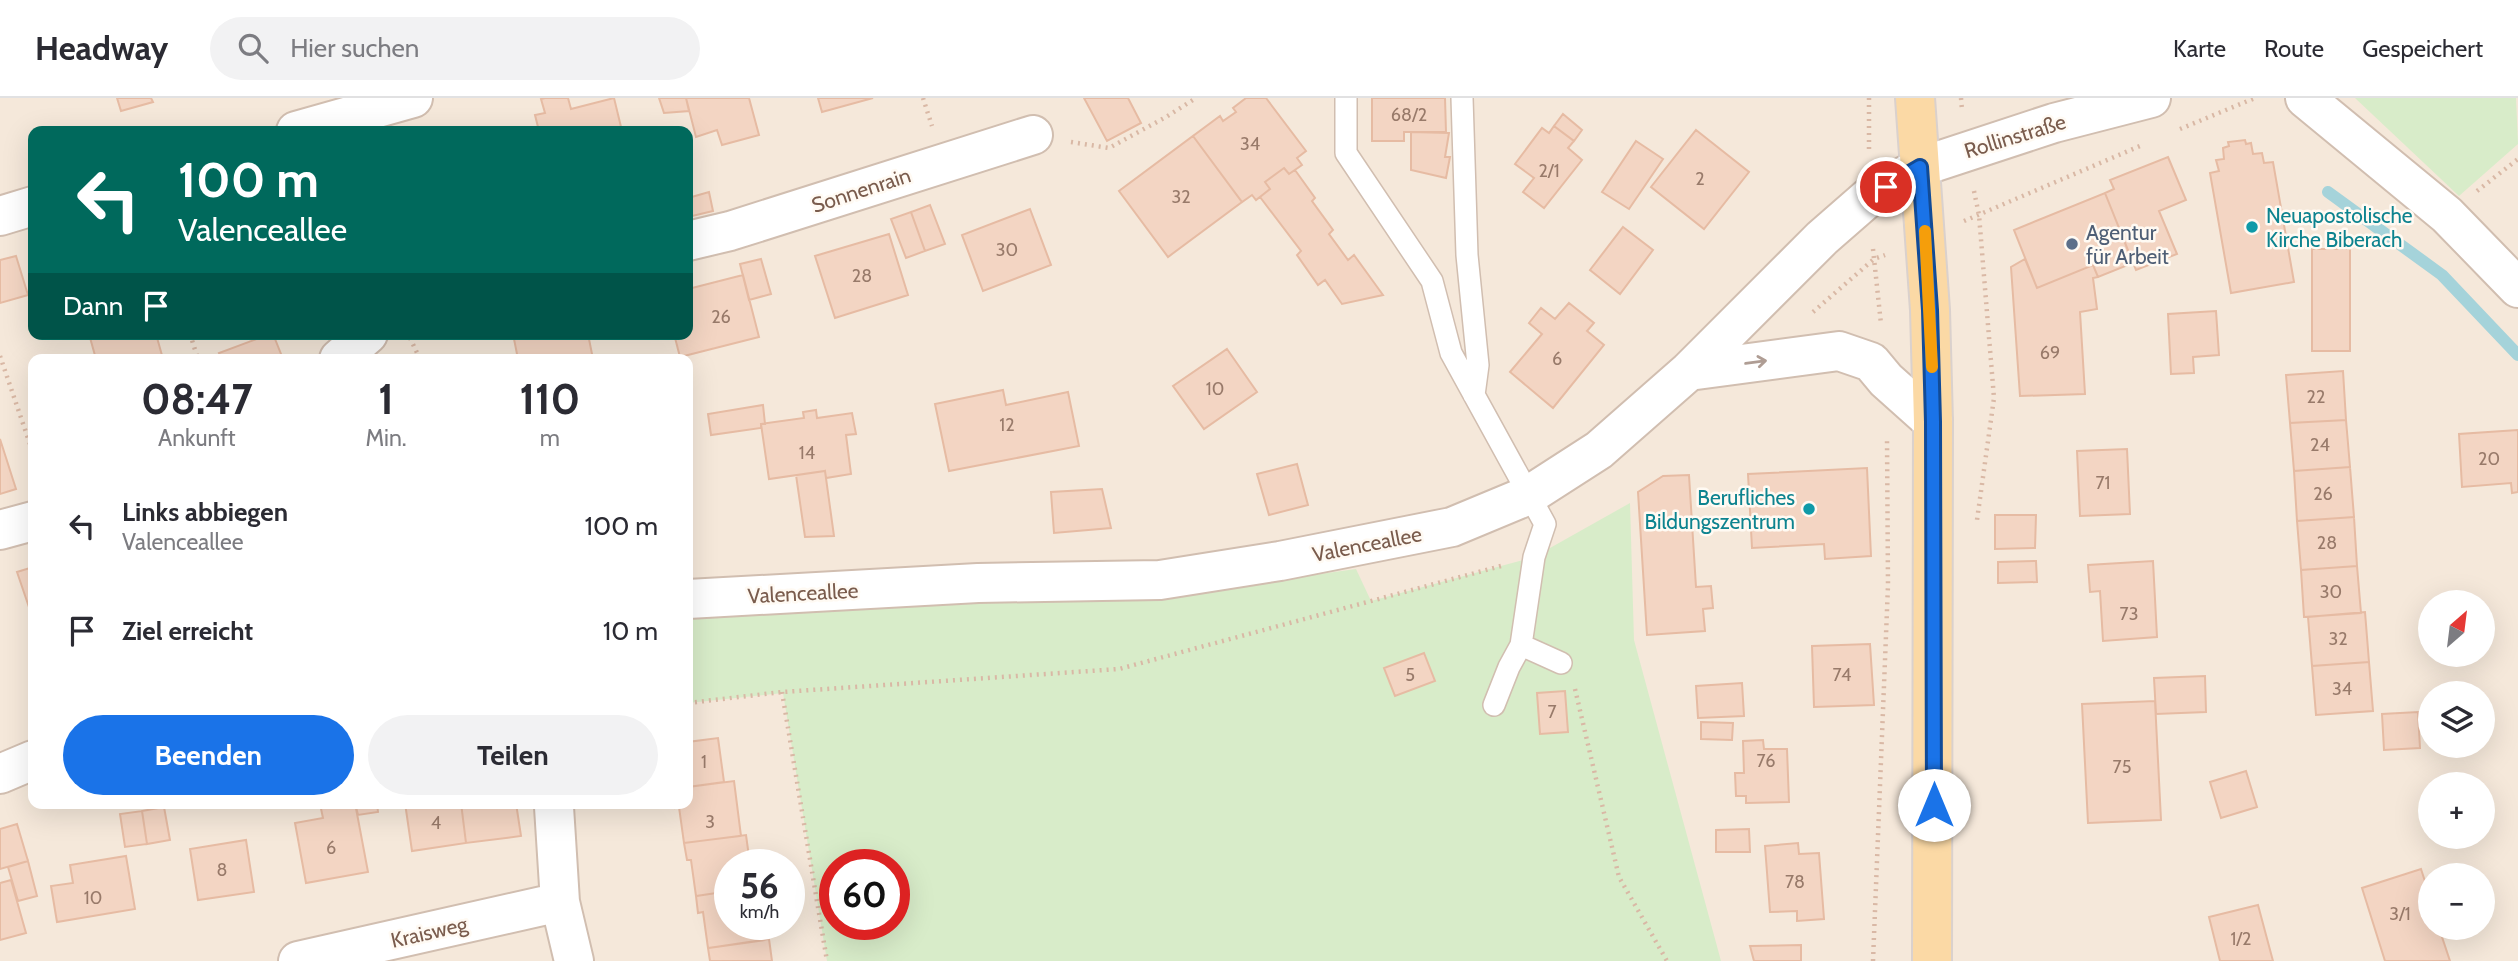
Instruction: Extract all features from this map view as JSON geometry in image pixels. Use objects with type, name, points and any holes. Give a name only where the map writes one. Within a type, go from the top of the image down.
[{"type":"main road","points":[[1915,98],[1930,310],[1933,422],[1932,961]]},
{"type":"street","points":[[324,126],[413,98]]},
{"type":"street","name":"Rollinstraße","points":[[1920,167],[2054,123],[2151,98]]},
{"type":"street","points":[[2305,98],[2447,215],[2518,288]]},
{"type":"street","name":"Sonnenrain","points":[[693,240],[730,231],[1033,135]]},
{"type":"street","name":"Valenceallee","points":[[693,599],[978,583],[1160,580],[1280,561],[1452,527],[1529,495],[1599,450],[1689,371],[1822,238],[1868,197],[1920,167]]},
{"type":"street","points":[[0,216],[28,208]]},
{"type":"street","points":[[345,354],[361,340]]},
{"type":"street","points":[[1689,371],[1839,351],[1871,362],[1886,380],[1933,422]]},
{"type":"street","points":[[0,530],[28,522]]},
{"type":"street","points":[[0,774],[28,762]]},
{"type":"street","points":[[554,809],[560,902],[574,961]]},
{"type":"street","name":"Kraisweg","points":[[298,961],[560,902]]},
{"type":"lane","points":[[1346,98],[1346,153],[1432,281],[1451,353],[1545,524],[1534,557],[1521,645],[1494,705]]},
{"type":"lane","points":[[1462,98],[1467,255],[1478,365],[1474,395]]},
{"type":"lane","points":[[1521,645],[1561,663]]},
{"type":"path","points":[[1033,135],[1109,148],[1196,98]]},
{"type":"path","points":[[1869,98],[1868,197],[1886,380],[1888,585],[1873,961]]},
{"type":"path","points":[[2447,215],[2518,159]]},
{"type":"path","points":[[0,356],[28,438]]},
{"type":"path","points":[[693,703],[782,692],[1119,669],[1534,557]]},
{"type":"path","points":[[1561,663],[1574,684],[1619,877],[1667,961]]},
{"type":"path","points":[[782,692],[827,961]]},
{"type":"shaded area","points":[[0,98],[2518,98],[2518,961],[0,961]]},
{"type":"green space","points":[[2355,98],[2516,98],[2518,144],[2459,196]]},
{"type":"green space","points":[[1630,503],[1634,640],[1721,961],[827,961],[824,940],[910,940],[910,849],[819,849],[819,912],[783,693],[693,702],[693,612],[1162,596],[1356,569],[1371,601],[1534,557]]},
{"type":"building","points":[[117,98],[151,98],[153,102],[121,111]]},
{"type":"building","points":[[568,98],[571,109],[614,98],[621,126],[538,126],[535,115],[545,113],[541,99]]},
{"type":"building","points":[[659,98],[686,98],[689,111],[664,113]]},
{"type":"building","points":[[686,98],[749,98],[759,135],[722,145],[717,130],[696,137]]},
{"type":"building","points":[[818,98],[873,98],[822,112]]},
{"type":"building","points":[[1084,98],[1128,98],[1141,123],[1107,141]]},
{"type":"building","points":[[1246,98],[1266,98],[1306,151],[1297,158],[1302,165],[1289,174],[1284,168],[1265,182],[1270,189],[1256,200],[1252,195],[1242,202],[1193,136],[1220,116],[1223,121],[1236,112],[1233,108]]},
{"type":"building","points":[[1372,98],[1445,98],[1446,132],[1404,132],[1404,141],[1372,141]]},
{"type":"building","points":[[1563,114],[1582,130],[1574,141],[1554,126]]},
{"type":"building","points":[[1554,126],[1574,141],[1568,148],[1582,160],[1544,208],[1523,192],[1534,178],[1515,164],[1542,128],[1549,133]]},
{"type":"building","points":[[1696,130],[1749,172],[1704,229],[1651,187]]},
{"type":"building","points":[[1411,132],[1449,133],[1445,157],[1450,157],[1446,178],[1411,170]]},
{"type":"building","points":[[1193,136],[1242,202],[1168,257],[1119,191]]},
{"type":"building","name":"Neuapostolische Kirche Biberach","points":[[2245,140],[2246,144],[2251,143],[2253,154],[2262,153],[2264,163],[2273,162],[2294,282],[2231,293],[2210,173],[2219,171],[2216,160],[2224,159],[2223,148],[2229,146],[2228,142]]},
{"type":"building","points":[[1636,141],[1663,159],[1629,209],[1602,192]]},
{"type":"building","points":[[2168,157],[2186,200],[2159,211],[2177,254],[2136,270],[2105,193],[2114,189],[2110,180]]},
{"type":"building","points":[[1284,168],[1289,174],[1295,170],[1315,198],[1312,201],[1333,230],[1329,234],[1348,260],[1354,255],[1383,295],[1342,304],[1325,280],[1318,285],[1297,255],[1301,251],[1260,197],[1270,189],[1265,182]]},
{"type":"building","points":[[709,192],[713,211],[693,216],[693,197]]},
{"type":"building","name":"Agentur für Arbeit","points":[[2105,193],[2133,263],[2098,277],[2093,265],[2037,288],[2014,230]]},
{"type":"building","points":[[930,205],[945,244],[925,251],[911,212]]},
{"type":"building","points":[[1030,209],[1051,265],[983,291],[962,235]]},
{"type":"building","points":[[911,212],[925,251],[906,258],[891,219]]},
{"type":"building","points":[[1623,227],[1653,250],[1620,294],[1590,270]]},
{"type":"building","points":[[889,234],[908,295],[835,318],[815,256]]},
{"type":"building","points":[[2312,249],[2350,249],[2350,351],[2312,351]]},
{"type":"building","points":[[16,256],[28,295],[0,303],[0,260]]},
{"type":"building","points":[[761,259],[771,294],[749,300],[740,264]]},
{"type":"building","points":[[2025,259],[2037,288],[2093,265],[2098,277],[2093,278],[2097,309],[2080,312],[2085,394],[2020,396],[2011,267]]},
{"type":"building","points":[[743,275],[759,337],[692,354],[679,354],[676,340],[693,340],[693,288]]},
{"type":"building","points":[[1569,303],[1594,323],[1587,331],[1604,345],[1553,408],[1510,372],[1542,334],[1529,323],[1541,308],[1555,319]]},
{"type":"building","points":[[2216,311],[2219,355],[2193,357],[2194,373],[2171,374],[2168,314]]},
{"type":"building","points":[[91,340],[158,340],[162,354],[95,354]]},
{"type":"building","points":[[254,340],[275,340],[281,354],[220,354]]},
{"type":"building","points":[[514,340],[589,340],[592,354],[517,354]]},
{"type":"building","points":[[1227,349],[1257,392],[1204,429],[1173,386]]},
{"type":"building","points":[[2343,371],[2346,420],[2290,423],[2286,375]]},
{"type":"building","points":[[1003,390],[1006,405],[1068,392],[1079,446],[949,471],[935,404]]},
{"type":"building","points":[[763,405],[765,424],[761,424],[761,428],[711,435],[708,414]]},
{"type":"building","points":[[816,410],[817,418],[852,413],[856,434],[846,435],[851,474],[826,478],[825,471],[769,479],[761,424],[804,418],[803,412]]},
{"type":"building","points":[[2346,420],[2350,467],[2294,471],[2290,423]]},
{"type":"building","points":[[2518,430],[2518,492],[2512,493],[2511,483],[2462,487],[2459,434]]},
{"type":"building","points":[[0,439],[16,489],[0,494]]},
{"type":"building","points":[[2127,449],[2130,514],[2080,516],[2077,451]]},
{"type":"building","points":[[1297,464],[1308,505],[1269,515],[1257,474]]},
{"type":"building","points":[[2350,467],[2354,517],[2297,521],[2294,471]]},
{"type":"building","name":"Berufliches Bildungszentrum","points":[[1867,468],[1871,556],[1825,559],[1824,544],[1752,548],[1748,474]]},
{"type":"building","points":[[825,471],[834,536],[805,537],[796,475]]},
{"type":"building","points":[[1689,475],[1696,587],[1711,586],[1713,608],[1703,609],[1705,631],[1647,635],[1638,492],[1663,476]]},
{"type":"building","points":[[1102,489],[1111,528],[1054,533],[1051,492]]},
{"type":"building","points":[[1995,515],[2036,515],[2035,548],[1995,549]]},
{"type":"building","points":[[2354,517],[2357,566],[2301,570],[2297,521]]},
{"type":"building","points":[[2036,561],[2037,582],[1998,583],[1998,562]]},
{"type":"building","points":[[2153,561],[2157,637],[2103,641],[2100,591],[2090,592],[2088,565]]},
{"type":"building","points":[[2357,566],[2361,613],[2304,617],[2301,570]]},
{"type":"building","points":[[28,569],[28,604],[17,572]]},
{"type":"building","points":[[2365,612],[2369,662],[2312,666],[2308,617]]},
{"type":"building","points":[[1870,644],[1874,705],[1814,707],[1812,646]]},
{"type":"building","points":[[1424,653],[1435,681],[1395,696],[1384,668]]},
{"type":"building","points":[[2369,662],[2373,711],[2316,715],[2312,666]]},
{"type":"building","points":[[2205,676],[2206,712],[2156,714],[2154,678]]},
{"type":"building","points":[[1742,683],[1744,716],[1698,718],[1696,686]]},
{"type":"building","points":[[1565,691],[1568,732],[1540,734],[1537,693]]},
{"type":"building","points":[[2155,701],[2161,820],[2088,823],[2082,704]]},
{"type":"building","points":[[2418,712],[2418,748],[2384,750],[2382,714]]},
{"type":"building","points":[[1701,722],[1733,723],[1732,740],[1701,739]]},
{"type":"building","points":[[718,738],[724,782],[693,786],[693,741]]},
{"type":"building","points":[[1763,740],[1764,749],[1787,749],[1789,802],[1746,803],[1746,796],[1736,796],[1735,773],[1744,773],[1743,741]]},
{"type":"building","points":[[2246,771],[2257,807],[2221,818],[2210,782]]},
{"type":"building","points":[[734,781],[741,836],[684,843],[679,809],[693,809],[693,786]]},
{"type":"building","points":[[164,809],[170,840],[147,844],[142,811]]},
{"type":"building","points":[[321,809],[356,809],[368,872],[306,883],[295,823],[323,818]]},
{"type":"building","points":[[356,809],[378,809],[378,812],[358,815]]},
{"type":"building","points":[[406,809],[462,809],[466,843],[412,851]]},
{"type":"building","points":[[462,809],[517,809],[521,836],[466,843]]},
{"type":"building","points":[[142,811],[147,844],[125,847],[120,814]]},
{"type":"building","points":[[17,824],[28,861],[0,869],[0,829]]},
{"type":"building","points":[[1749,829],[1750,852],[1716,852],[1716,830]]},
{"type":"building","points":[[746,835],[748,849],[714,849],[714,893],[696,896],[691,860],[687,860],[684,843]]},
{"type":"building","points":[[246,840],[254,892],[198,900],[190,849]]},
{"type":"building","points":[[1798,843],[1799,854],[1819,853],[1824,919],[1797,921],[1797,911],[1770,912],[1765,846]]},
{"type":"building","points":[[126,856],[135,909],[57,922],[51,886],[73,883],[70,865]]},
{"type":"building","points":[[28,861],[37,896],[18,901],[8,867]]},
{"type":"building","points":[[2418,870],[2418,940],[2443,940],[2450,961],[2385,961],[2362,888]]},
{"type":"building","points":[[11,880],[26,933],[0,940],[0,883]]},
{"type":"building","points":[[714,893],[714,940],[765,940],[708,948],[703,912],[698,913],[696,896]]},
{"type":"building","points":[[2258,905],[2273,961],[2220,961],[2209,917]]},
{"type":"building","points":[[769,940],[772,961],[710,961],[708,948]]},
{"type":"building","points":[[1801,945],[1801,961],[1754,961],[1750,946]]},
{"type":"waterway","points":[[2328,192],[2442,275],[2518,355]]},
{"type":"slow traffic","points":[[1925,231],[1932,367]]},
{"type":"place","name":"Neuapostolische Kirche Biberach","points":[[2252,227]]},
{"type":"place","name":"Agentur für Arbeit","points":[[2072,244]]},
{"type":"place","name":"Berufliches Bildungszentrum","points":[[1809,509]]},
{"type":"route","points":[[1886,187],[1920,167],[1930,310],[1933,422],[1934,805]]}]
